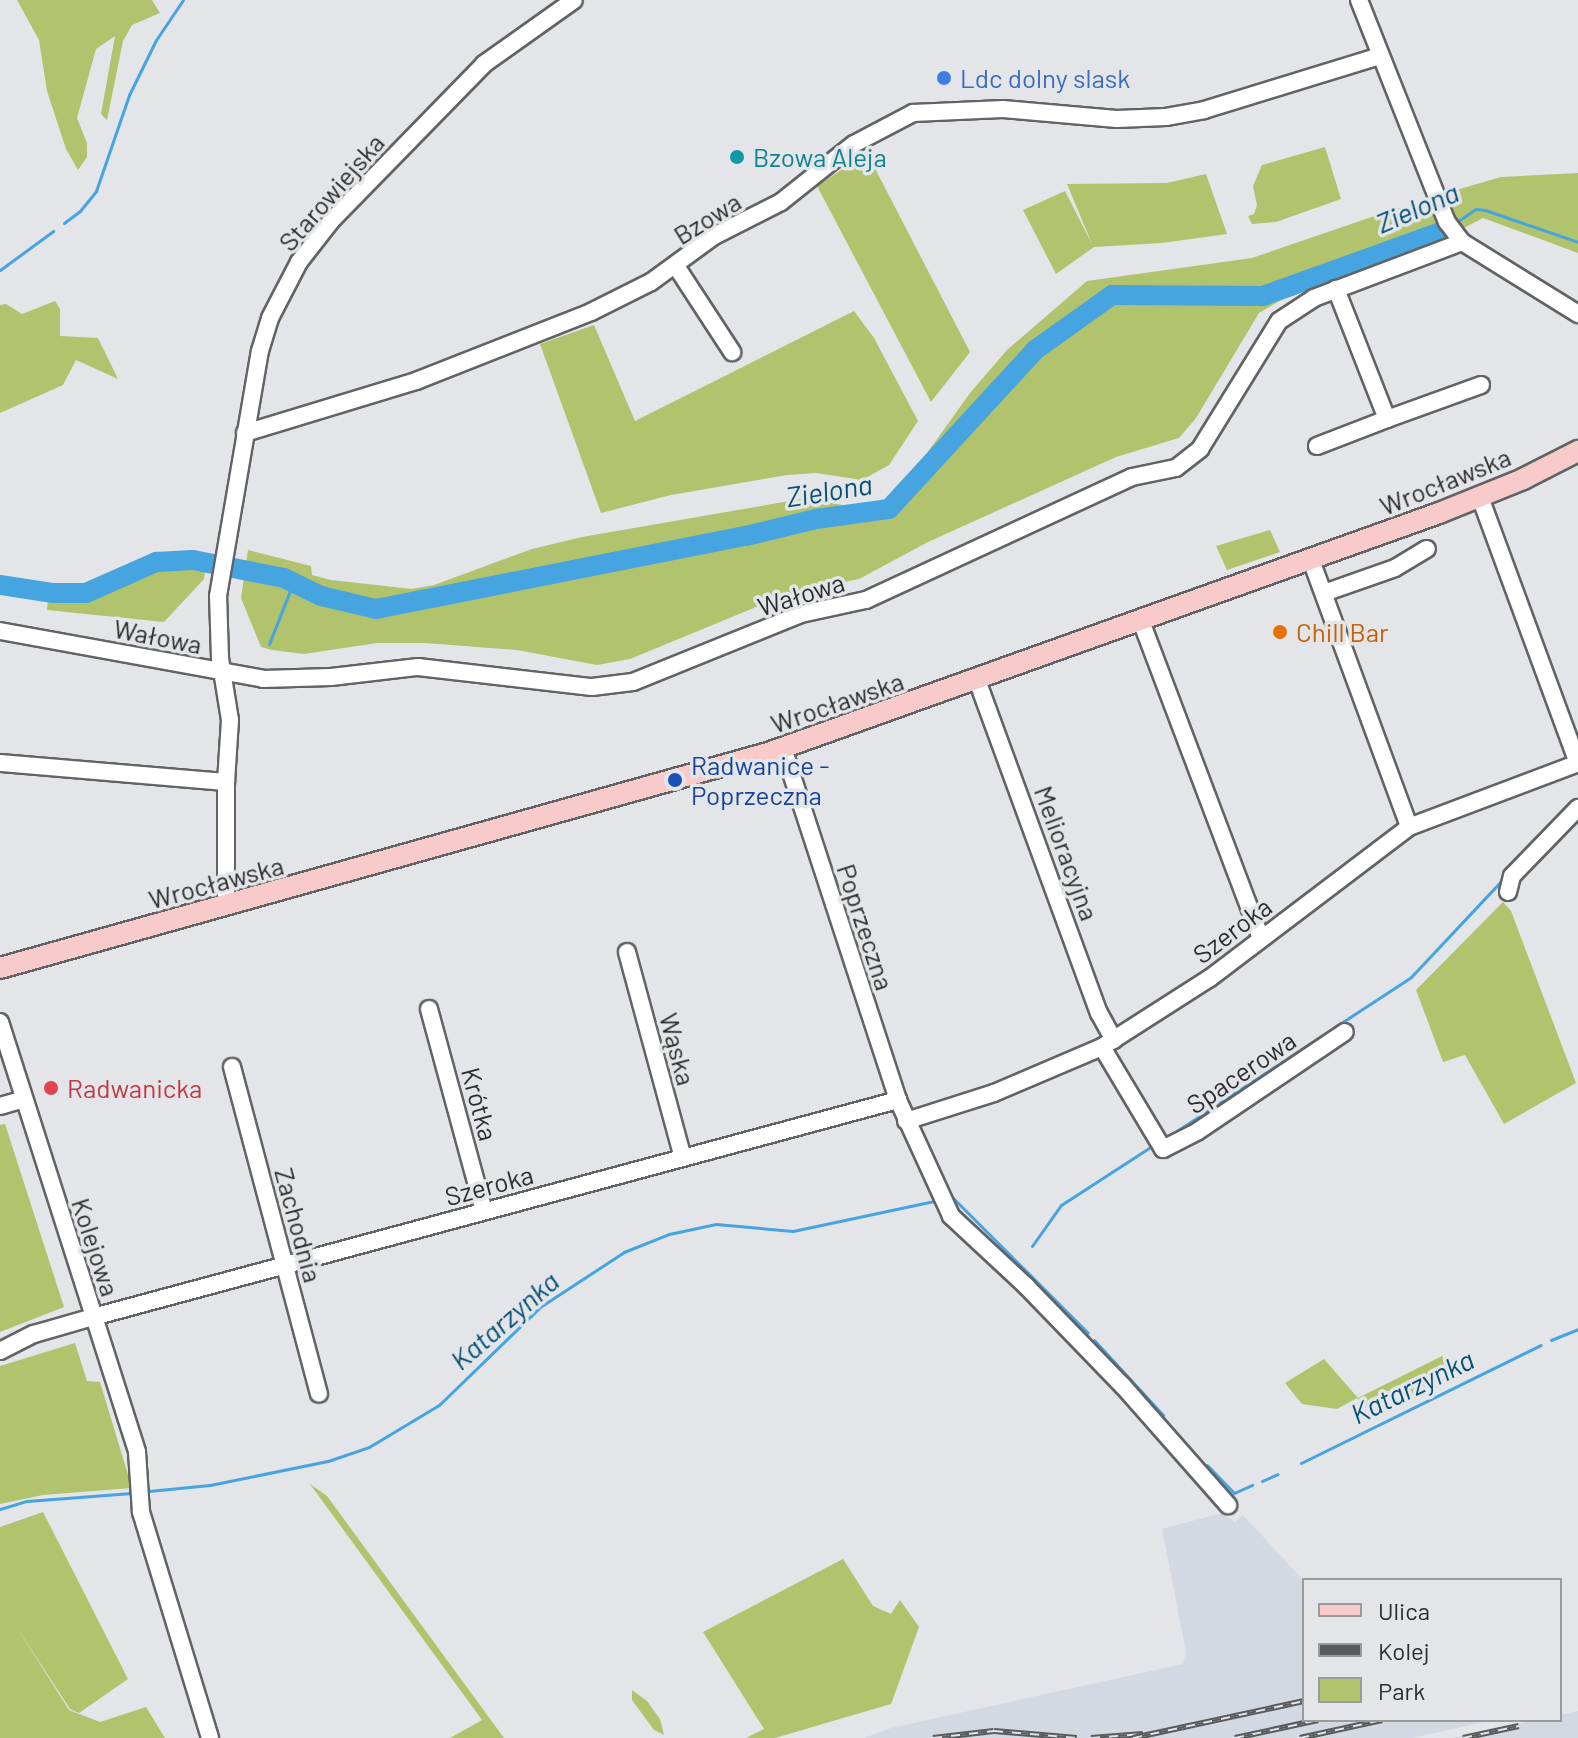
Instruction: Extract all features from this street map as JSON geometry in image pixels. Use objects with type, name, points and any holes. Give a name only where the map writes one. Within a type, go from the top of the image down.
[{"type":"main road","name":"Wrocławska","points":[[0,968],[594,804],[783,748],[1480,497],[1578,451]]},
{"type":"street","name":"Starowiejska","points":[[226,906],[226,782],[230,720],[220,658],[220,580],[265,330],[281,293],[312,244],[484,64],[574,0]]},
{"type":"street","points":[[1359,0],[1455,233],[1578,314]]},
{"type":"street","name":"Bzowa","points":[[245,433],[416,381],[591,312],[676,266],[714,236],[796,192],[875,130],[913,113],[1003,109],[1117,119],[1166,117],[1204,110],[1380,56]]},
{"type":"street","name":"Wałowa","points":[[0,631],[225,674],[284,680],[418,667],[592,687],[633,682],[801,614],[866,600],[1132,477],[1176,468],[1188,461],[1220,421],[1279,321],[1332,291],[1455,233]]},
{"type":"street","points":[[676,266],[732,352]]},
{"type":"street","points":[[1332,291],[1387,419]]},
{"type":"street","points":[[1317,446],[1481,385]]},
{"type":"street","points":[[1480,497],[1578,763]]},
{"type":"street","points":[[1324,593],[1395,568],[1427,549]]},
{"type":"street","points":[[1311,560],[1409,827]]},
{"type":"street","points":[[1141,621],[1261,938]]},
{"type":"street","name":"Melioracyjna","points":[[977,680],[1108,1044],[1163,1149]]},
{"type":"street","name":"Poprzeczna","points":[[783,748],[898,1100],[943,1192],[951,1216],[1026,1286],[1123,1386],[1228,1505]]},
{"type":"street","points":[[0,763],[226,782]]},
{"type":"street","name":"Szeroka","points":[[906,1121],[994,1093],[1108,1044],[1195,988],[1409,827],[1578,763]]},
{"type":"street","points":[[1508,892],[1512,876],[1578,808]]},
{"type":"street","name":"Wąska","points":[[627,952],[683,1158]]},
{"type":"street","name":"Krótka","points":[[429,1009],[484,1211]]},
{"type":"street","name":"Kolejowa","points":[[0,1022],[137,1452],[141,1512],[210,1738]]},
{"type":"street","name":"Spacerowa","points":[[1163,1149],[1198,1131],[1345,1032]]},
{"type":"street","name":"Zachodnia","points":[[232,1067],[319,1394]]},
{"type":"street","points":[[0,1106],[24,1099]]},
{"type":"street","name":"Szeroka","points":[[0,1351],[34,1334],[93,1317],[898,1100]]},
{"type":"shaded area","points":[[1222,1513],[1235,1522],[1243,1515],[1302,1579],[1302,1722],[1484,1722],[1412,1738],[864,1738],[891,1728],[1183,1664],[1186,1652],[1162,1529]]},
{"type":"shaded area","points":[[1578,1711],[1578,1738],[1452,1738],[1528,1722],[1562,1722],[1562,1715]]},
{"type":"green space","points":[[17,0],[152,0],[160,13],[132,25],[123,41],[107,120],[101,114],[115,36],[96,49],[77,118],[87,143],[87,157],[78,170],[66,149],[47,91],[39,40]]},
{"type":"green space","points":[[1325,147],[1341,199],[1276,222],[1252,224],[1248,216],[1254,214],[1257,205],[1253,186],[1262,165]]},
{"type":"green space","points":[[867,153],[970,352],[931,402],[817,186]]},
{"type":"green space","points":[[1578,173],[1578,253],[1483,218],[1462,229],[1453,218],[1446,193],[1501,177]]},
{"type":"green space","points":[[1206,174],[1227,234],[1162,243],[1094,247],[1056,274],[1023,210],[1065,191],[1092,244],[1067,184],[1167,183]]},
{"type":"green space","points":[[1398,208],[1410,212],[1432,208],[1442,240],[1279,301],[1259,313],[1196,418],[1179,438],[1116,457],[928,542],[859,579],[790,593],[630,659],[597,665],[517,650],[425,643],[377,643],[304,654],[272,650],[261,647],[241,598],[248,550],[311,566],[312,575],[331,580],[412,589],[434,585],[532,549],[582,537],[807,498],[852,507],[887,500],[902,488],[970,393],[1007,350],[1087,281],[1252,258]]},
{"type":"green space","points":[[55,301],[60,309],[60,336],[98,338],[118,379],[76,360],[63,385],[0,413],[0,305],[6,304],[22,314]]},
{"type":"green space","points":[[854,311],[874,338],[918,421],[889,465],[862,480],[816,473],[787,475],[671,495],[601,513],[540,344],[594,325],[635,421]]},
{"type":"green space","points":[[1270,530],[1280,552],[1227,570],[1216,546]]},
{"type":"green space","points":[[179,563],[205,570],[204,579],[164,622],[47,610],[48,598],[97,596],[144,573]]},
{"type":"green space","points":[[1503,902],[1511,911],[1576,1083],[1504,1124],[1465,1055],[1443,1062],[1416,990]]},
{"type":"green space","points":[[5,1124],[64,1307],[0,1332],[0,1125]]},
{"type":"green space","points":[[75,1343],[87,1381],[100,1382],[132,1488],[43,1495],[0,1504],[0,1366]]},
{"type":"green space","points":[[1442,1356],[1457,1373],[1452,1380],[1375,1418],[1357,1398],[1337,1409],[1302,1404],[1285,1383],[1324,1359],[1358,1398]]},
{"type":"green space","points":[[310,1484],[327,1496],[504,1738],[450,1738],[482,1720]]},
{"type":"green space","points":[[43,1512],[128,1679],[79,1713],[70,1709],[14,1623],[69,1710],[100,1722],[146,1707],[165,1738],[0,1738],[0,1527]]},
{"type":"green space","points":[[843,1559],[873,1606],[891,1614],[900,1600],[919,1627],[891,1704],[775,1738],[746,1738],[764,1729],[703,1632]]},
{"type":"green space","points":[[632,1690],[647,1701],[660,1719],[664,1735],[654,1730],[632,1700]]},
{"type":"waterway","points":[[64,223],[80,211],[96,191],[129,95],[156,40],[183,0]]},
{"type":"waterway","name":"Zielona","points":[[1455,223],[1476,209],[1485,210],[1578,242]]},
{"type":"waterway","points":[[0,270],[53,231]]},
{"type":"waterway","name":"Zielona","points":[[0,585],[53,593],[86,593],[156,562],[193,560],[284,578],[321,596],[376,609],[746,536],[816,519],[889,509],[1035,350],[1112,295],[1263,296],[1441,232]]},
{"type":"waterway","points":[[269,644],[293,583]]},
{"type":"waterway","points":[[1166,1138],[1411,977],[1504,878]]},
{"type":"waterway","points":[[1032,1246],[1061,1205],[1152,1146]]},
{"type":"waterway","name":"Katarzynka","points":[[952,1197],[1088,1333]]},
{"type":"waterway","name":"Katarzynka","points":[[149,1491],[210,1485],[328,1461],[369,1447],[439,1405],[540,1307],[624,1252],[669,1234],[716,1224],[793,1231],[939,1200]]},
{"type":"waterway","name":"Katarzynka","points":[[1551,1340],[1578,1329]]},
{"type":"waterway","name":"Katarzynka","points":[[1094,1340],[1163,1415]]},
{"type":"waterway","name":"Katarzynka","points":[[1301,1463],[1541,1345]]},
{"type":"waterway","name":"Katarzynka","points":[[1207,1465],[1234,1493],[1252,1485]]},
{"type":"waterway","name":"Katarzynka","points":[[1262,1481],[1278,1474]]},
{"type":"waterway","name":"Katarzynka","points":[[0,1509],[27,1501],[132,1493]]},
{"type":"railway","points":[[1133,1738],[1302,1701]]},
{"type":"railway","points":[[1235,1738],[1309,1722]]},
{"type":"railway","points":[[1300,1738],[1373,1722]]},
{"type":"railway","points":[[1463,1738],[1519,1726]]},
{"type":"railway","points":[[933,1738],[994,1731],[1077,1738]]},
{"type":"railway","points":[[1091,1738],[1143,1734]]},
{"type":"place","name":"Ldc dolny slask","points":[[944,78]]},
{"type":"place","name":"Bzowa Aleja","points":[[737,157]]},
{"type":"place","name":"Chill Bar","points":[[1280,632]]},
{"type":"place","name":"Radwanice - Poprzeczna","points":[[675,780]]},
{"type":"place","name":"Radwanicka","points":[[51,1088]]}]
